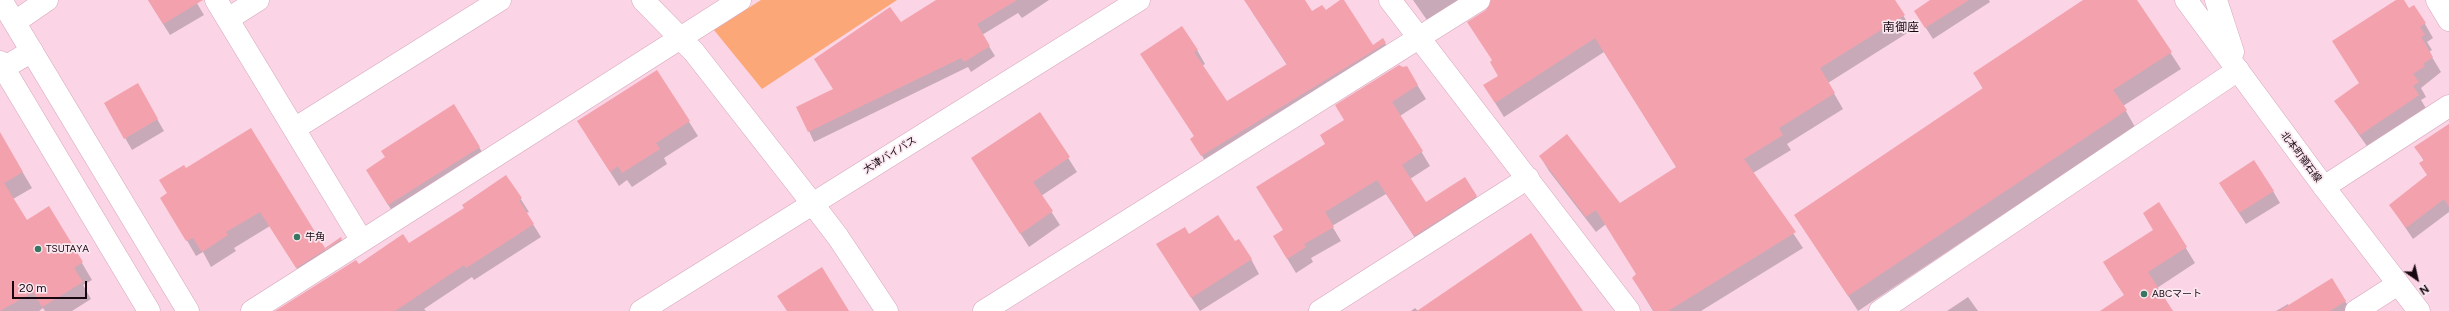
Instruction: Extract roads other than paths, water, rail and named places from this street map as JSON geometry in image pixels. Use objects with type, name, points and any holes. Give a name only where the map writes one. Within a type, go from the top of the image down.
[{"type":"street","points":[[1,0],[188,311]]},
{"type":"street","points":[[15,22],[47,0]]},
{"type":"street","points":[[216,0],[362,241]]},
{"type":"street","points":[[228,19],[258,0]]},
{"type":"street","points":[[294,129],[500,0]]},
{"type":"street","points":[[643,0],[694,52],[838,237],[887,311]]},
{"type":"street","points":[[252,311],[740,0]]},
{"type":"street","name":"大津バイパス","points":[[641,311],[1139,0]]},
{"type":"street","points":[[1390,0],[1420,37],[1629,311]]},
{"type":"street","points":[[984,311],[1478,0]]},
{"type":"street","name":"北本町領石線","points":[[2186,0],[2324,187],[2419,311]]},
{"type":"street","points":[[1880,311],[2238,70],[2216,0]]},
{"type":"street","points":[[2437,0],[2449,20]]},
{"type":"street","points":[[32,51],[1,67],[149,311]]},
{"type":"street","points":[[2324,187],[2449,106]]},
{"type":"street","points":[[1320,311],[1528,178]]},
{"type":"street","points":[[2356,311],[2398,284]]},
{"type":"place","name":"牛角","points":[[297,237]]},
{"type":"place","name":"TSUTAYA","points":[[38,249]]},
{"type":"place","name":"ABCマート","points":[[2144,294]]},
{"type":"district","name":"南御座","points":[[1901,27]]}]
